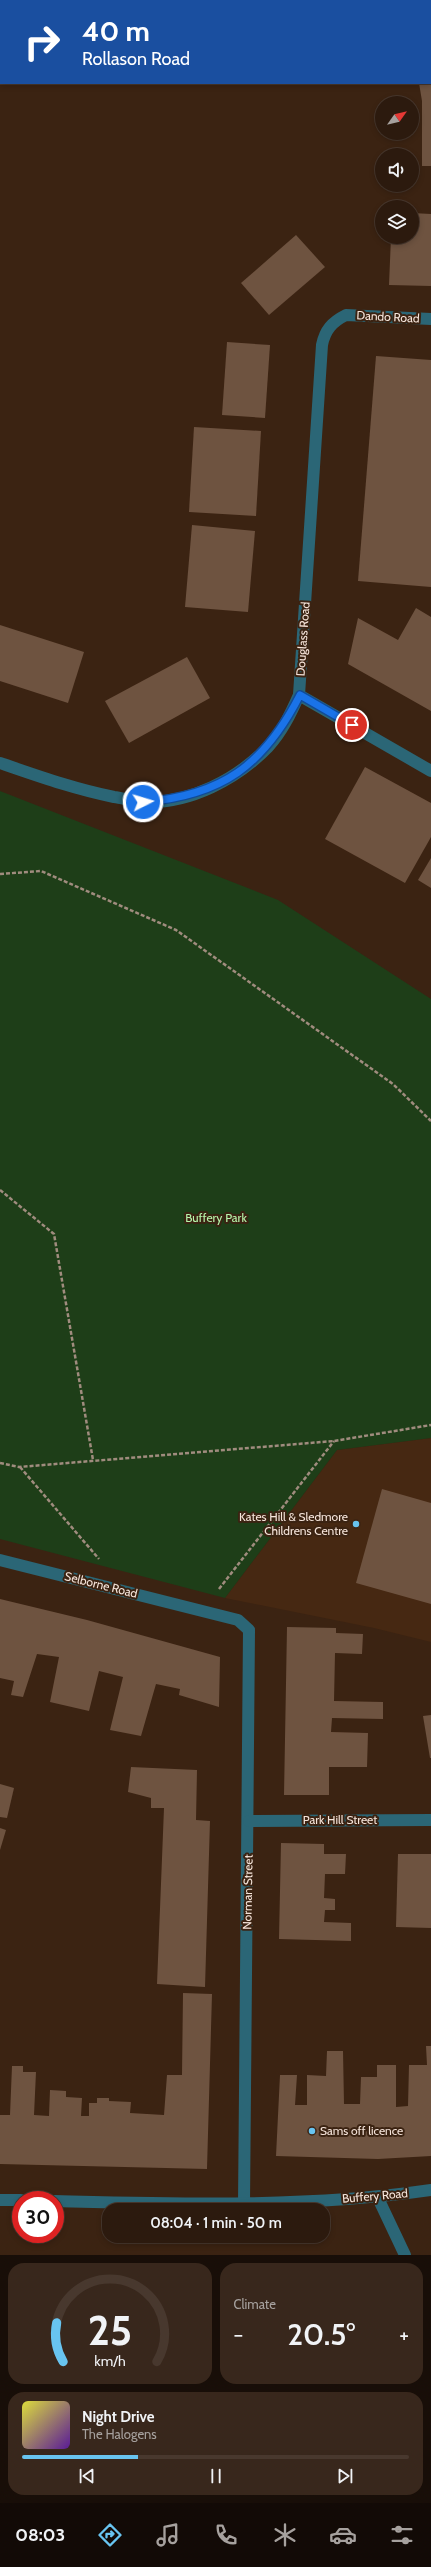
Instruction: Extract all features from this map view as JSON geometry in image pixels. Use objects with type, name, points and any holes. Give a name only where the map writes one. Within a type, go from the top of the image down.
[{"type":"street","name":"Dando Road","points":[[346,315],[431,319]]},
{"type":"street","name":"Douglass Road","points":[[0,763],[74,789],[143,802],[170,800],[197,793],[222,782],[248,766],[273,740],[286,722],[300,695],[322,345],[330,326],[346,315]]},
{"type":"street","points":[[300,695],[431,771]]},
{"type":"street","name":"Selborne Road","points":[[0,1560],[202,1611]]},
{"type":"street","name":"Norman Street","points":[[202,1611],[238,1620],[249,1630],[249,1821],[244,2203]]},
{"type":"street","name":"Park Hill Street","points":[[249,1821],[431,1820]]},
{"type":"street","name":"Buffery Road","points":[[282,2203],[378,2198],[431,2190]]},
{"type":"street","points":[[378,2198],[405,2255]]},
{"type":"street","points":[[0,2200],[12,2200]]},
{"type":"street","name":"Buffery Road","points":[[64,2201],[150,2203]]},
{"type":"path","points":[[0,874],[41,871],[176,930],[393,1084],[431,1121]]},
{"type":"path","points":[[0,1190],[54,1234],[93,1460]]},
{"type":"path","points":[[0,1463],[19,1467],[334,1441],[431,1425]]},
{"type":"path","points":[[202,1611],[334,1441]]},
{"type":"path","points":[[19,1467],[127,1591]]},
{"type":"shaded area","name":"Kates Hill & Sledmore Childrens Centre","points":[[431,1438],[431,1642],[374,1628],[225,1598],[337,1450]]},
{"type":"green space","name":"Buffery Park","points":[[0,791],[278,900],[431,999],[431,1438],[337,1450],[225,1598],[0,1539]]},
{"type":"building","points":[[419,84],[431,84],[431,166],[422,166],[422,101]]},
{"type":"building","points":[[419,213],[431,214],[431,286],[389,285],[391,244],[419,244]]},
{"type":"building","points":[[296,235],[325,267],[269,315],[241,283]]},
{"type":"building","points":[[227,342],[270,345],[265,418],[222,415]]},
{"type":"building","points":[[376,356],[431,360],[431,587],[358,581]]},
{"type":"building","points":[[194,427],[261,431],[256,516],[189,512]]},
{"type":"building","points":[[192,525],[255,531],[248,612],[185,607]]},
{"type":"building","points":[[416,608],[431,617],[431,711],[348,664],[358,618],[398,640]]},
{"type":"building","points":[[0,625],[84,652],[68,703],[0,681]]},
{"type":"building","points":[[187,657],[210,698],[129,743],[105,701]]},
{"type":"building","points":[[365,767],[431,803],[431,837],[405,883],[325,839]]},
{"type":"building","points":[[431,858],[431,888],[418,880]]},
{"type":"building","points":[[382,1489],[431,1503],[431,1604],[356,1583]]},
{"type":"building","points":[[0,1599],[87,1620],[220,1657],[219,1707],[179,1695],[180,1689],[156,1684],[141,1736],[110,1730],[123,1677],[99,1671],[89,1711],[50,1702],[59,1657],[37,1654],[23,1697],[11,1695],[14,1681],[0,1678]]},
{"type":"building","points":[[287,1627],[336,1628],[336,1633],[363,1634],[362,1654],[335,1653],[334,1701],[383,1702],[383,1719],[332,1718],[331,1732],[368,1733],[367,1767],[329,1767],[329,1795],[284,1795]]},
{"type":"building","points":[[431,1715],[431,1758],[430,1758],[423,1716]]},
{"type":"building","points":[[131,1767],[197,1770],[196,1820],[210,1821],[205,1987],[157,1984],[164,1808],[151,1808],[151,1798],[128,1792]]},
{"type":"building","points":[[0,1784],[14,1788],[7,1818],[0,1817]]},
{"type":"building","points":[[0,1828],[6,1830],[0,1850]]},
{"type":"building","points":[[281,1843],[324,1844],[324,1854],[346,1854],[345,1874],[325,1874],[324,1898],[335,1899],[335,1910],[325,1910],[324,1922],[351,1923],[351,1941],[279,1939]]},
{"type":"building","points":[[398,1854],[431,1854],[431,1928],[396,1927]]},
{"type":"building","points":[[183,1993],[212,1994],[207,2169],[0,2164],[0,2115],[10,2115],[12,2066],[23,2066],[23,2072],[36,2072],[34,2115],[49,2116],[50,2090],[66,2091],[66,2097],[82,2098],[81,2116],[89,2116],[89,2103],[97,2103],[97,2098],[109,2098],[109,2101],[131,2102],[130,2113],[164,2115],[167,2075],[182,2075]]},
{"type":"building","points":[[426,2046],[431,2046],[431,2156],[378,2159],[276,2156],[280,2075],[297,2075],[295,2105],[307,2105],[307,2075],[326,2076],[327,2051],[343,2051],[344,2104],[360,2104],[361,2077],[377,2077],[377,2065],[396,2065],[396,2107],[408,2106],[409,2065],[427,2065]]},
{"type":"place","name":"Kates Hill & Sledmore Childrens Centre","points":[[356,1524]]},
{"type":"place","name":"Sams off licence","points":[[312,2131]]},
{"type":"route","points":[[143,802],[170,800],[197,793],[222,782],[248,766],[269,746],[286,722],[300,695],[352,725]]}]
